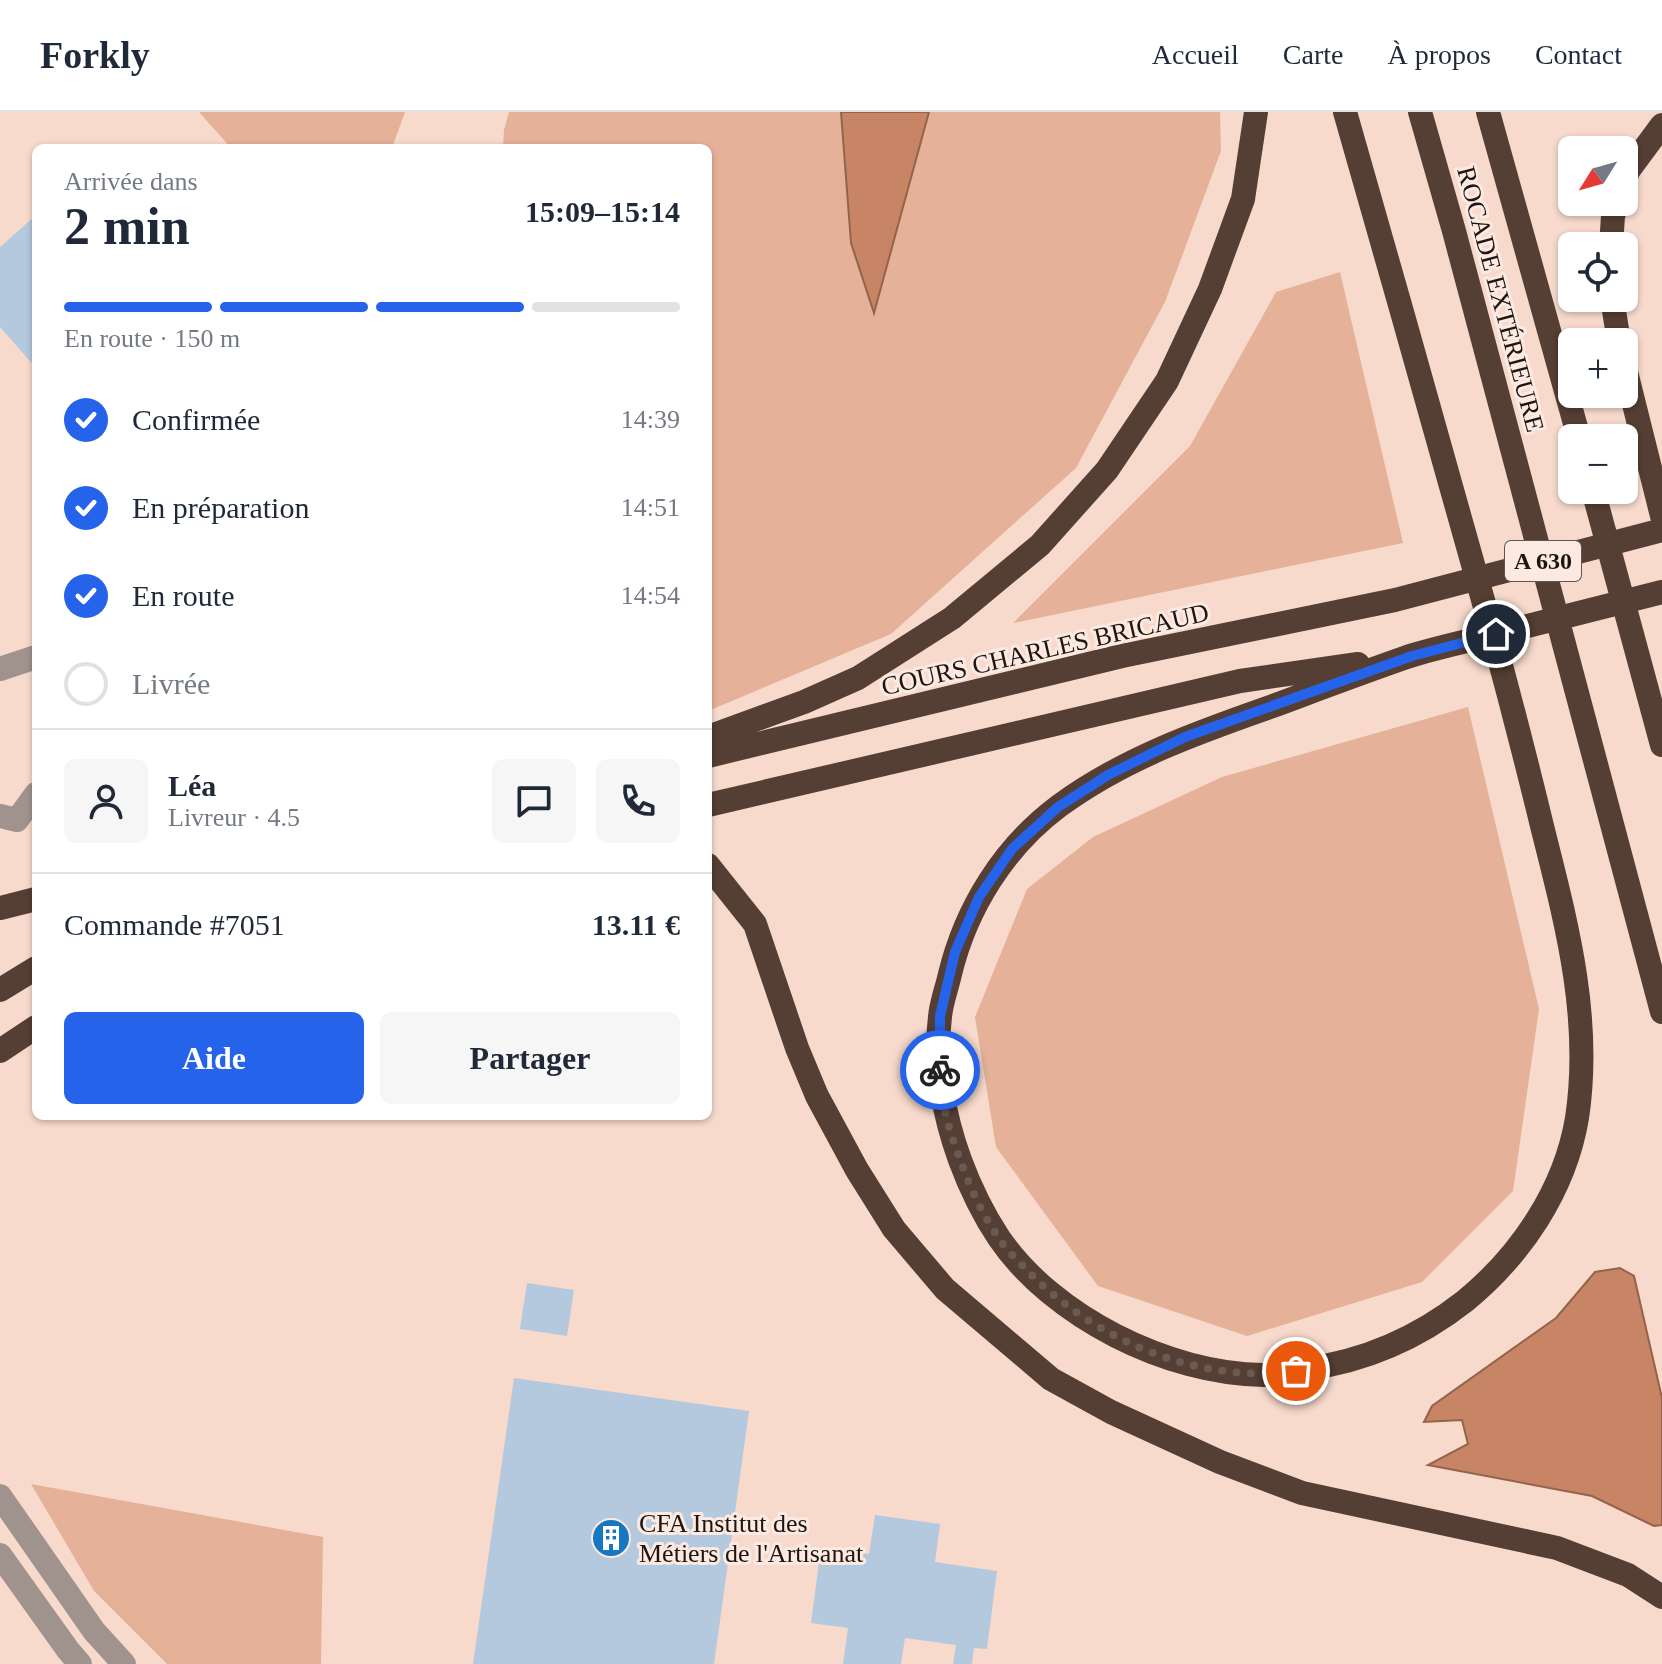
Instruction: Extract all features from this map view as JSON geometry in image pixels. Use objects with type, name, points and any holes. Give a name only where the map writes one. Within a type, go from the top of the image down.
[{"type":"highway","points":[[712,736],[804,702],[858,678],[952,618],[1040,545],[1107,470],[1167,381],[1210,289],[1243,199],[1256,112]]},
{"type":"highway","points":[[1345,112],[1513,708],[1571,942],[1581,1009],[1582,1065],[1576,1125],[1557,1183],[1527,1238],[1487,1283],[1440,1321],[1386,1350],[1327,1366],[1264,1375],[1198,1366],[1148,1352],[1092,1324],[1044,1288],[1002,1243],[972,1191],[950,1133],[940,1076],[940,1016],[955,952],[979,897],[1012,849],[1058,807],[1108,775],[1163,746],[1412,656],[1662,592]]},
{"type":"highway","name":"ROCADE EXTÉRIEURE","points":[[1420,112],[1459,246],[1662,1012]]},
{"type":"highway","points":[[1488,112],[1575,424]]},
{"type":"highway","points":[[1638,157],[1662,125]]},
{"type":"highway","points":[[1635,408],[1662,516]]},
{"type":"highway","name":"A 630","points":[[1597,504],[1662,745]]},
{"type":"highway","name":"COURS CHARLES BRICAUD","points":[[712,755],[1122,656],[1395,600],[1662,530]]},
{"type":"highway","points":[[712,804],[1240,681],[1412,656]]},
{"type":"highway","points":[[712,870],[755,924],[797,1048],[817,1096],[857,1170],[894,1229],[945,1289],[1051,1379],[1111,1412],[1220,1462],[1302,1493],[1557,1548],[1628,1575],[1662,1597]]},
{"type":"highway","points":[[0,908],[32,900]]},
{"type":"highway","points":[[0,990],[32,970]]},
{"type":"highway","points":[[0,1051],[32,1030]]},
{"type":"street","points":[[0,669],[32,658]]},
{"type":"street","points":[[0,816],[17,820],[32,799]]},
{"type":"street","points":[[0,1496],[94,1631],[124,1664]]},
{"type":"street","points":[[0,1555],[80,1664]]},
{"type":"shaded area","points":[[199,112],[405,112],[393,144],[227,144]]},
{"type":"shaded area","points":[[509,112],[1220,112],[1221,151],[1165,302],[1076,468],[891,634],[712,709],[712,144],[503,144]]},
{"type":"shaded area","points":[[841,112],[929,112],[874,313],[851,243]]},
{"type":"shaded area","points":[[1340,272],[1403,543],[1013,623],[1190,446],[1276,292]]},
{"type":"shaded area","points":[[1468,707],[1539,1009],[1513,1191],[1422,1282],[1247,1336],[1098,1286],[996,1147],[975,1017],[1027,889],[1093,837],[1222,777]]},
{"type":"shaded area","points":[[1620,1268],[1634,1276],[1662,1398],[1662,1525],[1654,1526],[1592,1496],[1428,1465],[1468,1444],[1462,1420],[1424,1422],[1432,1406],[1556,1318],[1595,1272]]},
{"type":"shaded area","points":[[31,1484],[323,1537],[321,1664],[167,1664],[94,1591]]},
{"type":"building","points":[[32,219],[32,363],[0,327],[0,247]]},
{"type":"building","points":[[527,1283],[574,1290],[567,1336],[520,1329]]},
{"type":"building","name":"CFA Institut des Métiers de l'Artisanat","points":[[514,1378],[749,1411],[714,1664],[473,1664]]},
{"type":"building","name":"CFA Institut des Métiers de l'Artisanat","points":[[875,1515],[940,1524],[935,1562],[997,1571],[987,1649],[974,1648],[972,1664],[953,1664],[956,1645],[905,1638],[901,1664],[843,1664],[848,1628],[811,1623],[821,1547],[869,1554]]},
{"type":"way so far","points":[[940,1070],[950,1133],[972,1191],[1002,1243],[1044,1288],[1092,1324],[1148,1352],[1198,1366],[1264,1375],[1296,1371]]},
{"type":"place","name":"CFA Institut des Métiers de l'Artisanat","points":[[611,1538]]},
{"type":"route","points":[[940,1070],[940,1016],[955,952],[979,897],[1012,849],[1058,807],[1108,775],[1185,737],[1412,656],[1496,634]]}]
